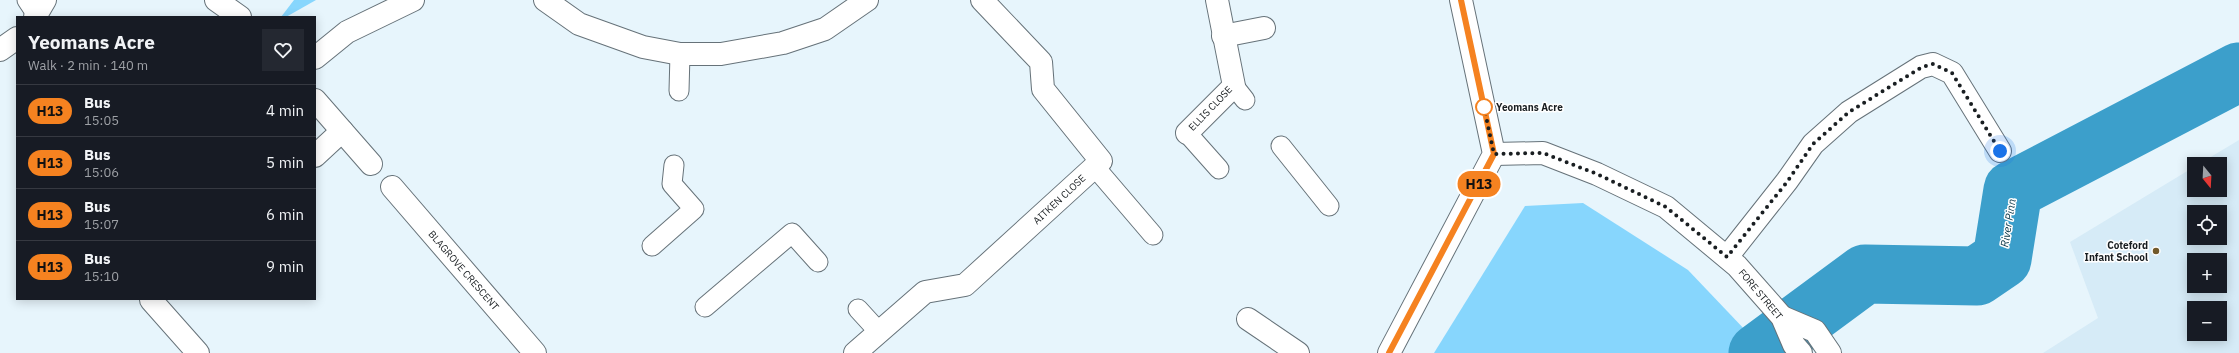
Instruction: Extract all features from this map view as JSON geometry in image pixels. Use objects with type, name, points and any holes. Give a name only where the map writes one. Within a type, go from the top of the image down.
[{"type":"street","points":[[316,57],[347,32],[413,0]]},
{"type":"street","points":[[545,0],[579,24],[643,47],[680,54],[721,54],[783,43],[825,29],[867,0]]},
{"type":"street","name":"AITKEN CLOSE","points":[[855,353],[925,292],[965,285],[1101,161],[1043,89],[1041,62],[982,0]]},
{"type":"street","name":"ELLIS CLOSE","points":[[1187,133],[1239,93],[1223,36],[1217,0]]},
{"type":"street","points":[[1389,353],[1494,154],[1461,0]]},
{"type":"street","points":[[218,1],[239,16]]},
{"type":"street","points":[[1223,36],[1264,28]]},
{"type":"street","points":[[0,50],[16,39]]},
{"type":"street","points":[[1727,257],[1787,182],[1813,144],[1849,112],[1922,67],[1933,64],[1952,73],[2000,151]]},
{"type":"street","points":[[316,101],[371,164]]},
{"type":"street","points":[[316,155],[342,131]]},
{"type":"street","name":"FORE STREET","points":[[1494,154],[1543,153],[1597,174],[1666,207],[1737,266],[1783,318],[1797,349]]},
{"type":"street","name":"BLAGROVE CRESCENT","points":[[392,187],[535,353]]},
{"type":"street","points":[[153,300],[198,353]]},
{"type":"street","points":[[1783,318],[1815,331],[1830,353]]},
{"type":"street","points":[[1248,319],[1298,353]]},
{"type":"lane","points":[[679,90],[680,54]]},
{"type":"lane","points":[[1187,133],[1219,169]]},
{"type":"lane","points":[[1281,146],[1329,206]]},
{"type":"lane","points":[[652,246],[694,209],[672,184],[674,165]]},
{"type":"lane","points":[[1094,166],[1153,235]]},
{"type":"lane","points":[[705,307],[792,233],[818,262]]},
{"type":"lane","points":[[858,309],[879,332]]},
{"type":"shaded area","points":[[294,0],[316,0],[288,16],[282,16]]},
{"type":"shaded area","name":"Coteford Infant School","points":[[2239,140],[2239,353],[2043,353],[2098,318],[2070,242],[2187,171],[2187,197],[2227,197],[2227,157],[2211,157]]},
{"type":"shaded area","points":[[1583,203],[1688,270],[1767,353],[1434,353],[1525,206]]},
{"type":"waterway","name":"River Pinn","points":[[1758,353],[1865,274],[1977,276],[2002,259],[2013,190],[2239,72]]},
{"type":"bus line","name":"H13","points":[[1389,353],[1494,154],[1461,0]]},
{"type":"place","name":"Yeomans Acre","points":[[1484,107]]},
{"type":"place","name":"Coteford Infant School","points":[[2156,251]]},
{"type":"route","points":[[1484,107],[1494,154],[1543,153],[1597,174],[1666,207],[1727,257],[1787,182],[1813,144],[1849,112],[1922,67],[1933,64],[1952,73],[2000,151]]}]
